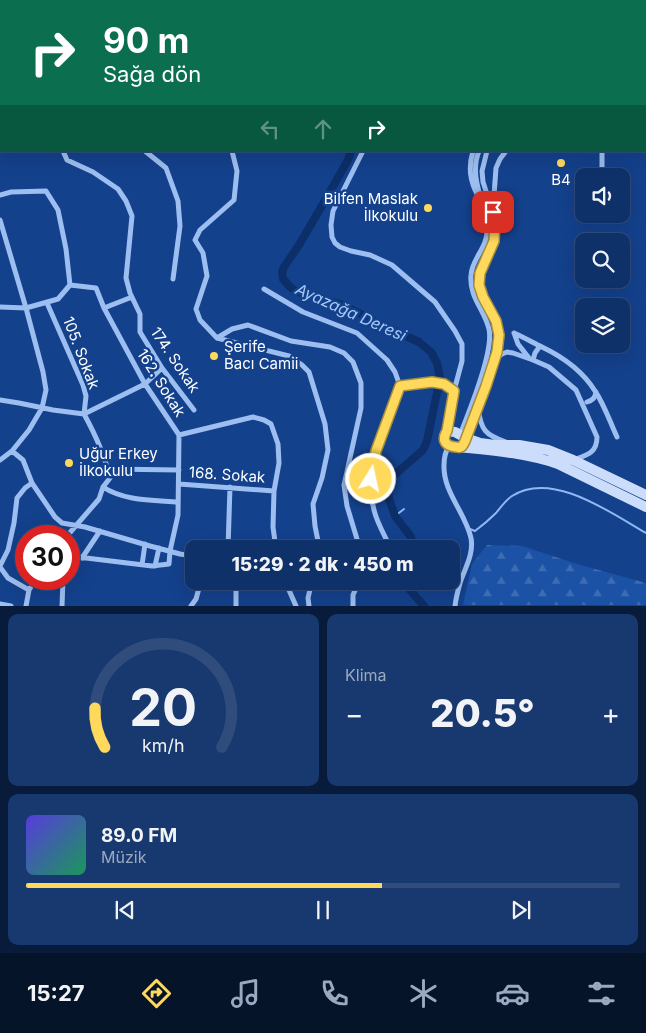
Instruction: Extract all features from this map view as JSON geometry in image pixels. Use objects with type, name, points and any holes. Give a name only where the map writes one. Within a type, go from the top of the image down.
[{"type":"street","name":"174. Sokak","points":[[63,152],[67,160],[93,172],[118,189],[126,201],[132,216],[126,278],[132,298],[140,314],[140,332],[162,368],[194,410]]},
{"type":"street","points":[[147,152],[166,168],[178,202],[180,226],[173,279]]},
{"type":"street","points":[[232,152],[237,171],[234,200],[200,230],[195,240],[203,253],[207,276],[196,308],[200,320],[217,338],[289,356],[309,372],[325,424],[328,450],[322,478],[313,504],[318,540]]},
{"type":"street","points":[[362,152],[333,211],[330,225],[332,237],[340,247],[370,255],[392,265],[435,302],[455,331],[462,344],[462,361],[454,391],[447,431],[444,436],[444,440],[449,446]]},
{"type":"street","points":[[473,152],[469,167],[470,178],[484,206]]},
{"type":"street","points":[[462,440],[468,414],[483,371],[489,339],[486,320],[471,288],[471,273],[474,262],[486,242],[487,230],[484,206],[475,176],[479,152]]},
{"type":"street","points":[[462,440],[486,386],[497,352],[499,335],[496,321],[483,297],[479,285],[480,273],[494,241],[495,223],[483,182],[482,171],[487,152]]},
{"type":"street","points":[[493,212],[496,168],[505,152]]},
{"type":"street","points":[[602,152],[602,168]]},
{"type":"street","points":[[0,195],[11,192],[46,191],[58,210],[66,249],[70,285],[58,299],[47,303],[26,308],[0,307]]},
{"type":"street","points":[[0,220],[26,308],[46,390],[42,408],[29,430],[12,451],[0,460]]},
{"type":"street","name":"162. Sokak","points":[[70,285],[96,288],[104,308],[145,384],[179,435],[178,515],[170,551]]},
{"type":"street","points":[[264,289],[303,312],[357,333],[387,360],[395,372],[400,386],[376,451],[370,487],[374,509],[387,540]]},
{"type":"street","points":[[104,308],[132,298]]},
{"type":"street","name":"105. Sokak","points":[[47,303],[83,386],[86,396],[84,414]]},
{"type":"street","points":[[217,338],[232,329],[248,326],[291,341],[330,347],[344,353],[353,362],[361,383],[361,408],[344,485],[347,506],[357,540]]},
{"type":"street","points":[[531,359],[518,344],[514,333],[554,352],[568,361],[584,377],[596,392],[617,437]]},
{"type":"street","points":[[531,359],[540,346]]},
{"type":"street","points":[[494,361],[507,352],[531,359],[549,367],[576,390],[597,437],[597,445],[587,456],[573,460]]},
{"type":"street","points":[[0,400],[84,414],[145,384],[162,368]]},
{"type":"street","points":[[400,386],[432,382],[444,384],[454,391]]},
{"type":"street","points":[[588,402],[595,397],[596,392]]},
{"type":"street","points":[[478,405],[480,422],[486,433],[498,439],[519,445],[548,450],[646,494]]},
{"type":"street","points":[[12,451],[24,460],[32,483],[55,517],[62,523],[76,525],[99,499],[103,486],[110,478],[108,469],[84,414]]},
{"type":"street","points":[[179,435],[253,417],[271,424],[278,444],[279,464],[274,491],[273,527],[275,540]]},
{"type":"street","points":[[447,431],[455,432],[462,440],[543,459],[646,507]]},
{"type":"street","points":[[454,606],[472,548],[466,524],[446,480],[444,471],[446,450],[449,446],[462,440],[495,445],[519,445]]},
{"type":"street","points":[[108,469],[179,470]]},
{"type":"street","points":[[15,582],[8,578],[0,566],[8,550],[18,498],[25,488],[32,483]]},
{"type":"street","name":"168. Sokak","points":[[179,484],[274,491]]},
{"type":"street","points":[[103,486],[112,493],[143,499],[178,502]]},
{"type":"street","points":[[228,540],[230,488]]},
{"type":"street","points":[[80,526],[185,554]]},
{"type":"street","points":[[100,531],[82,558],[155,566],[168,564],[170,551]]},
{"type":"street","points":[[142,565],[145,544]]},
{"type":"street","points":[[155,566],[159,548]]},
{"type":"street","points":[[26,606],[29,590]]},
{"type":"street","points":[[62,606],[63,590]]},
{"type":"street","points":[[191,606],[199,590]]},
{"type":"street","points":[[236,590],[236,606]]},
{"type":"street","points":[[289,590],[296,606]]},
{"type":"street","points":[[308,606],[310,590]]},
{"type":"street","points":[[353,606],[355,590]]},
{"type":"street","points":[[0,604],[11,606]]},
{"type":"green space","points":[[487,545],[522,546],[577,564],[646,583],[646,605],[463,605],[472,564]]},
{"type":"waterway","name":"Ayazağa Deresi","points":[[351,152],[323,204],[284,267],[282,272],[283,279],[297,292],[340,304],[419,342],[431,352],[437,363],[440,378],[427,441],[423,450],[391,478],[387,485],[389,499],[395,516],[412,540]]},
{"type":"waterway","points":[[470,529],[475,531],[481,527],[512,496],[528,489],[545,488],[581,497],[646,533]]},
{"type":"waterway","points":[[395,516],[404,509]]},
{"type":"waterway","name":"Ayazağa Deresi","points":[[410,590],[424,606]]},
{"type":"place","name":"B4","points":[[561,163]]},
{"type":"place","name":"Bilfen Maslak İlkokulu","points":[[428,208]]},
{"type":"place","name":"Şerife Bacı Camii","points":[[214,356]]},
{"type":"place","name":"Uğur Erkey İlkokulu","points":[[69,463]]},
{"type":"route","points":[[371,479],[376,451],[400,386],[432,382],[444,384],[454,391],[444,440],[449,446],[463,446],[497,352],[499,335],[496,321],[483,297],[479,285],[480,273],[494,241],[495,223],[493,212]]}]
